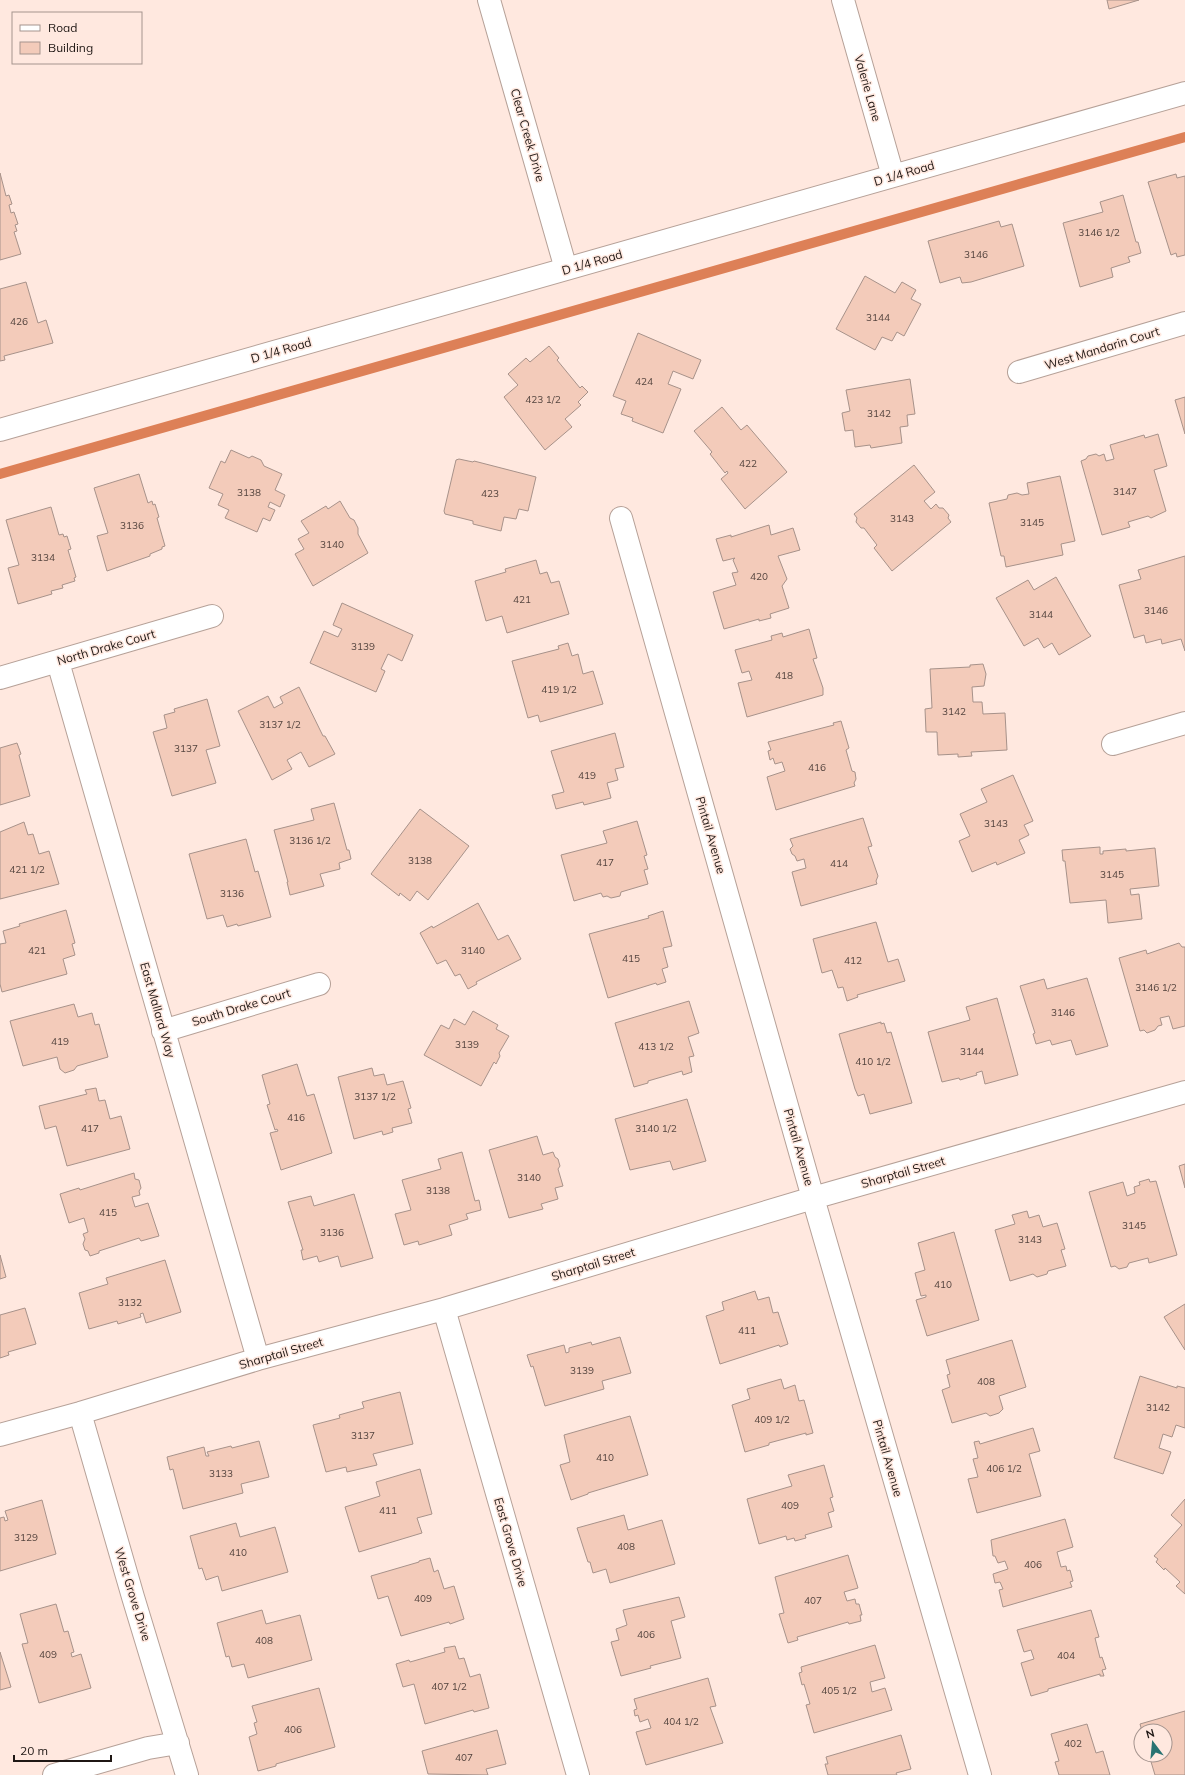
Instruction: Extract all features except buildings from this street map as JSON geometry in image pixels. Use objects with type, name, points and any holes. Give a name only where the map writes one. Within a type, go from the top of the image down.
[{"type":"street","name":"Clear Creek Drive","points":[[489,0],[566,269]]},
{"type":"street","name":"Valerie Lane","points":[[843,0],[893,176]]},
{"type":"street","name":"D 1/4 Road","points":[[0,430],[1185,93]]},
{"type":"street","name":"West Mandarin Court","points":[[1019,372],[1185,323]]},
{"type":"street","name":"Pintail Avenue","points":[[621,518],[813,1198],[980,1775]]},
{"type":"street","name":"North Drake Court","points":[[0,678],[212,616]]},
{"type":"street","name":"East Mallard Way","points":[[58,662],[258,1359]]},
{"type":"street","points":[[1113,744],[1185,723]]},
{"type":"street","name":"South Drake Court","points":[[163,1031],[319,984]]},
{"type":"street","name":"Sharptail Street","points":[[0,1435],[80,1413],[258,1359],[444,1309],[813,1198],[1185,1092]]},
{"type":"street","name":"East Grove Drive","points":[[444,1309],[578,1775]]},
{"type":"street","name":"West Grove Drive","points":[[80,1413],[132,1597],[188,1775]]},
{"type":"street","points":[[54,1775],[148,1748],[178,1743]]},
{"type":"waterway","points":[[0,474],[1185,137]]}]
